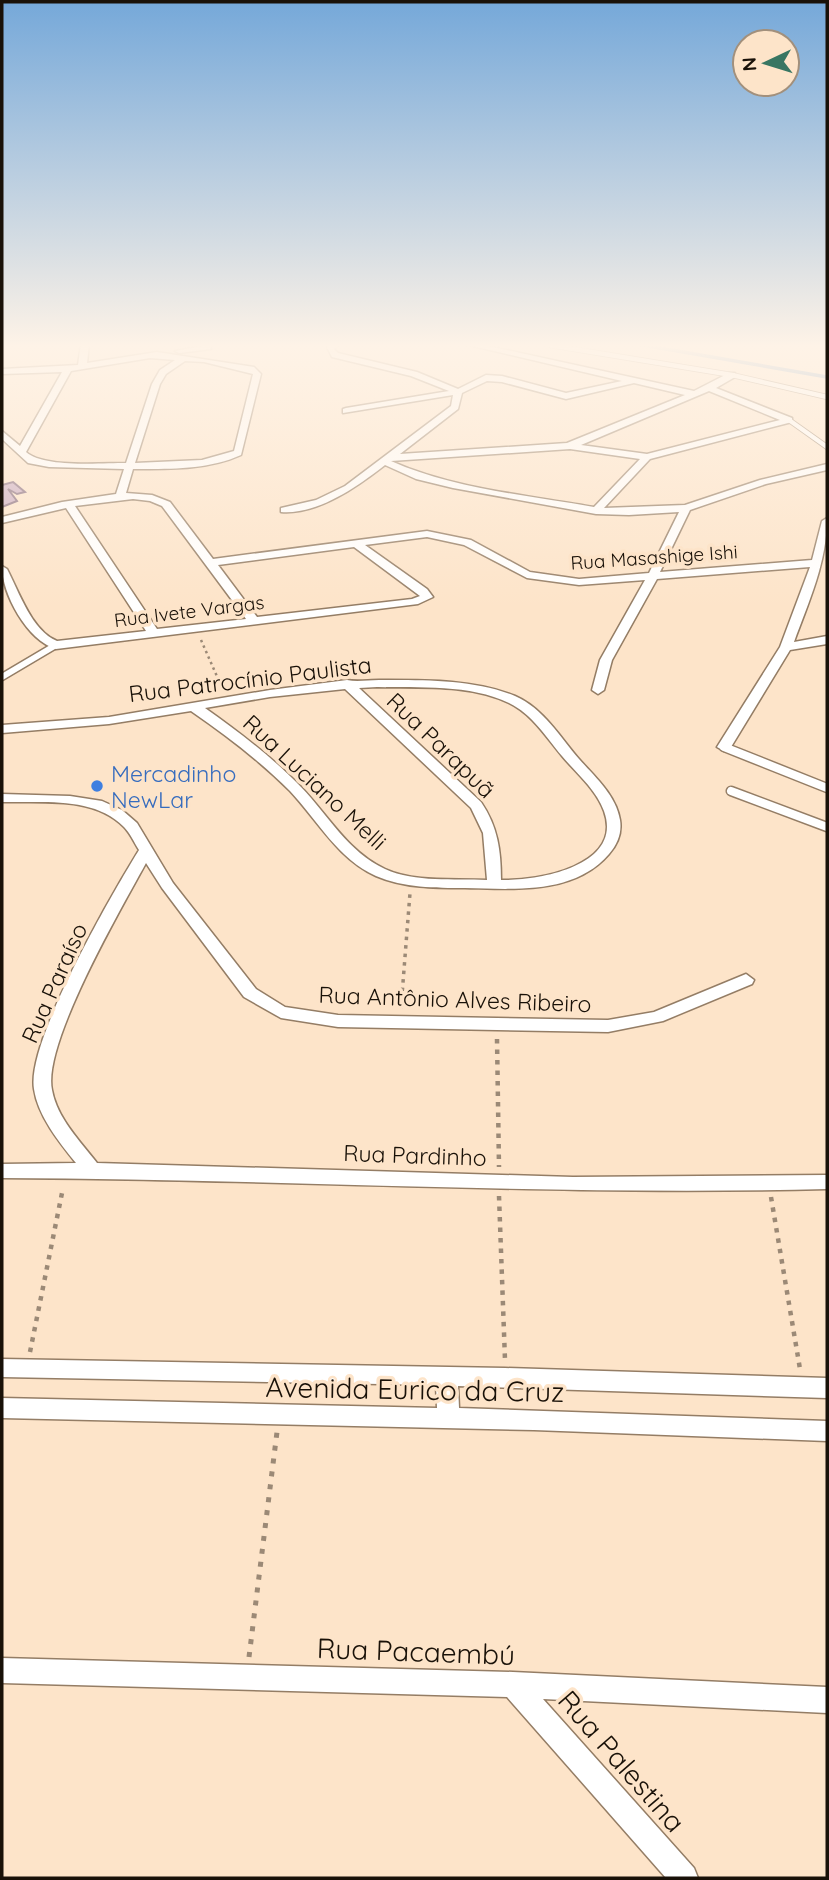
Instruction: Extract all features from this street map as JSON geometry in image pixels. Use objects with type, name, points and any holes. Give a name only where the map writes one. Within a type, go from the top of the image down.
[{"type":"street","points":[[2,432],[31,461],[49,464],[130,465],[217,462],[238,453],[243,432]]},
{"type":"street","points":[[21,453],[34,432]]},
{"type":"street","points":[[120,496],[141,432]]},
{"type":"street","points":[[285,510],[331,497],[425,432]]},
{"type":"street","points":[[569,446],[603,432]]},
{"type":"street","points":[[389,459],[569,446],[648,457],[744,432]]},
{"type":"street","points":[[596,511],[648,457]]},
{"type":"street","points":[[389,459],[419,477],[596,511],[629,512],[686,508],[763,482],[827,467]]},
{"type":"street","points":[[2,520],[120,496],[146,495],[166,504],[254,621]]},
{"type":"street","points":[[70,506],[153,633]]},
{"type":"street","points":[[598,690],[606,660],[654,574],[686,508]]},
{"type":"street","points":[[724,747],[786,647],[817,563],[827,521]]},
{"type":"street","name":"Rua Masashige Ishi","points":[[211,562],[412,535],[452,538],[482,549],[527,575],[554,581],[579,582],[817,563]]},
{"type":"street","name":"Rua Ivete Vargas","points":[[56,645],[423,601],[427,597],[423,591],[355,543]]},
{"type":"street","points":[[2,569],[34,628],[45,642],[56,645]]},
{"type":"street","points":[[786,647],[827,640]]},
{"type":"street","name":"Rua Patrocínio Paulista","points":[[9,729],[348,684],[449,686],[496,694],[514,700],[526,708],[604,798],[614,823],[601,856],[583,869],[558,879],[531,884],[494,885]]},
{"type":"street","name":"Rua Parapuã","points":[[348,684],[438,766],[482,813],[494,838],[494,885]]},
{"type":"street","name":"Rua Luciano Melli","points":[[193,706],[249,746],[297,790],[342,846],[364,864],[380,873],[411,881],[494,885]]},
{"type":"street","points":[[2,744],[9,729]]},
{"type":"street","name":"Rua Antônio Alves Ribeiro","points":[[2,799],[70,800],[97,804],[117,813],[132,826],[145,852],[198,928],[250,993],[281,1012],[308,1018],[497,1026],[577,1027],[637,1023],[675,1012],[746,980]]},
{"type":"street","name":"Rua Paraíso","points":[[92,1170],[54,1114],[42,1087],[43,1067],[51,1039],[96,942],[145,852]]},
{"type":"street","name":"Rua Pardinho","points":[[2,1171],[92,1170],[499,1182],[827,1182]]},
{"type":"street","name":"Avenida Eurico da Cruz","points":[[2,1368],[505,1377],[827,1388]]},
{"type":"street","points":[[447,1377],[448,1420]]},
{"type":"street","name":"Avenida Eurico da Cruz","points":[[2,1408],[827,1430]]},
{"type":"street","name":"Rua Pacaembú","points":[[2,1670],[513,1685],[827,1700]]},
{"type":"street","name":"Rua Palestina","points":[[513,1685],[684,1878]]},
{"type":"lane","points":[[806,432],[827,447]]},
{"type":"lane","points":[[2,677],[56,645]]},
{"type":"lane","points":[[724,747],[827,788]]},
{"type":"lane","points":[[731,791],[827,827]]},
{"type":"path","points":[[196,628],[228,701]]},
{"type":"path","points":[[400,1022],[411,881]]},
{"type":"path","points":[[497,1026],[505,1377]]},
{"type":"path","points":[[27,1368],[67,1171]]},
{"type":"path","points":[[769,1184],[803,1388]]},
{"type":"path","points":[[247,1677],[279,1416]]},
{"type":"building","points":[[13,482],[25,492],[17,494],[8,489],[17,501],[2,507],[2,485]]},
{"type":"place","name":"Mercadinho NewLar","points":[[97,786]]}]
